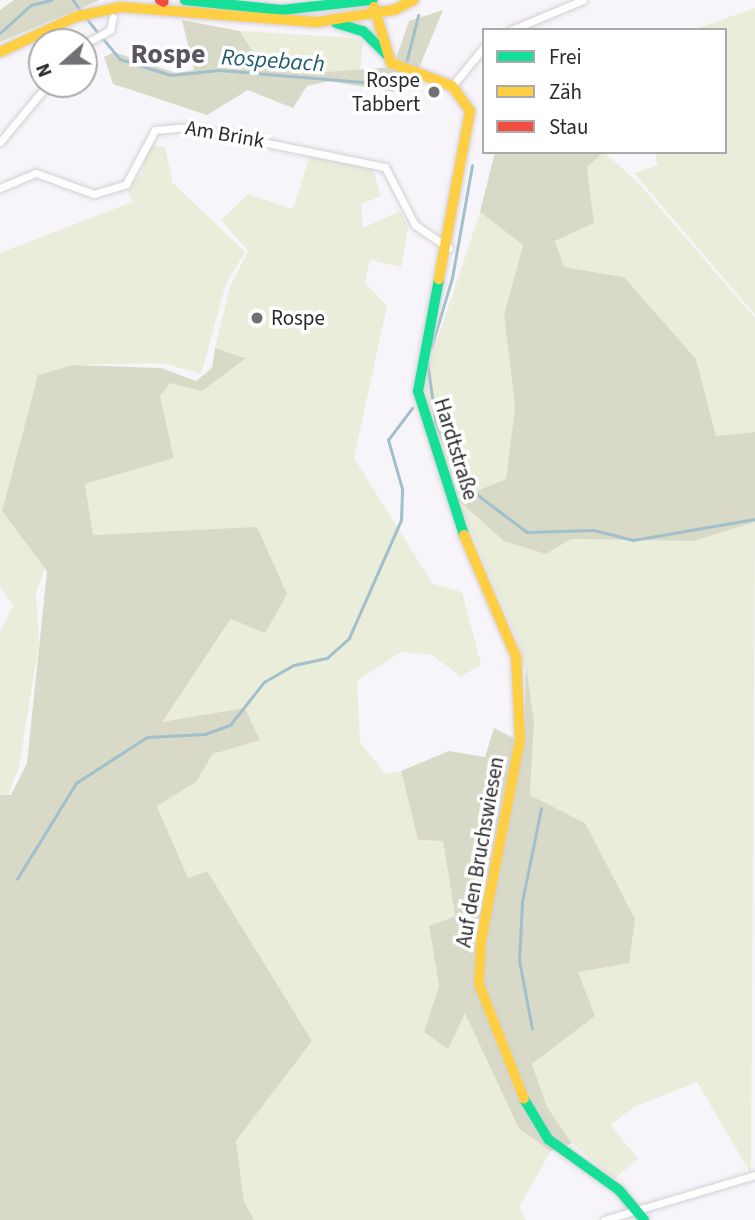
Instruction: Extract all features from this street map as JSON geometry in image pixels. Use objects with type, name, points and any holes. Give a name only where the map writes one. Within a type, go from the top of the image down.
[{"type":"street","points":[[185,0],[256,9],[372,0],[386,54]]},
{"type":"street","points":[[329,21],[376,14],[414,0]]},
{"type":"street","points":[[516,28],[583,0]]},
{"type":"street","points":[[0,52],[91,12],[164,1]]},
{"type":"street","points":[[138,4],[329,21],[363,31],[403,70],[452,86],[482,49]]},
{"type":"street","points":[[98,37],[103,34],[113,17]]},
{"type":"street","name":"Hardtstraße","points":[[452,86],[467,101],[471,127],[449,248],[419,367],[418,391],[454,510],[511,634],[520,740]]},
{"type":"street","points":[[0,142],[36,98]]},
{"type":"street","name":"Am Brink","points":[[0,188],[36,173],[94,194],[127,184],[155,130],[188,127],[385,167],[415,225],[449,248]]},
{"type":"street","name":"Auf den Bruchswiesen","points":[[520,740],[481,941],[479,984],[531,1117],[548,1139],[601,1174],[634,1206],[644,1220]]},
{"type":"street","points":[[604,1220],[634,1206],[755,1175]]},
{"type":"green space","points":[[14,0],[100,0],[0,42],[0,10]]},
{"type":"green space","points":[[755,8],[755,315],[634,173],[658,165],[655,154],[727,154],[727,28],[698,28]]},
{"type":"green space","points":[[443,10],[414,80],[393,92],[330,81],[307,86],[293,108],[248,90],[207,115],[113,84],[104,57],[114,52],[176,73],[194,70],[182,20],[240,31],[255,56],[326,72],[393,67],[409,21]]},
{"type":"green space","points":[[240,31],[354,38],[363,42],[360,71],[326,72],[254,56]]},
{"type":"green space","points":[[149,145],[165,147],[173,183],[245,252],[226,284],[201,374],[163,363],[73,365],[38,375],[2,511],[45,568],[36,593],[39,643],[19,767],[8,795],[0,795],[0,632],[13,605],[0,587],[0,253],[132,202],[127,187],[141,174]]},
{"type":"green space","points":[[311,152],[371,164],[381,196],[361,204],[363,228],[400,211],[408,228],[401,267],[370,260],[365,283],[387,306],[354,458],[433,584],[462,592],[481,664],[461,677],[432,655],[401,652],[357,681],[360,742],[385,774],[401,771],[418,840],[443,841],[455,916],[429,926],[439,986],[424,1032],[465,1012],[519,1129],[551,1151],[519,1207],[526,1220],[254,1220],[244,1201],[236,1141],[312,1041],[206,871],[188,878],[157,806],[196,782],[213,754],[260,739],[245,708],[161,723],[232,619],[257,528],[93,535],[85,483],[174,458],[160,396],[170,383],[203,391],[245,357],[215,348],[230,287],[248,251],[221,220],[248,194],[293,209]]},
{"type":"green space","points":[[494,154],[602,154],[587,167],[594,223],[555,241],[564,267],[624,277],[696,359],[716,436],[755,432],[755,522],[694,541],[571,539],[546,554],[504,541],[457,499],[506,479],[515,407],[504,315],[523,245],[480,212]]},
{"type":"green space","points":[[602,154],[606,154],[639,184],[755,318],[755,432],[716,436],[696,359],[624,277],[564,267],[555,241],[594,223],[587,167]]},
{"type":"green space","points":[[480,212],[523,245],[504,315],[515,407],[506,479],[457,499],[431,423],[424,380]]},
{"type":"green space","points":[[215,348],[246,358],[202,391],[170,383],[160,396],[174,458],[85,484],[93,535],[257,527],[287,594],[265,633],[231,619],[162,722],[245,708],[260,740],[213,754],[196,782],[157,806],[188,878],[207,871],[312,1041],[236,1141],[244,1201],[254,1220],[0,1220],[0,795],[11,795],[27,763],[47,571],[2,511],[38,375],[73,365],[161,368],[196,381],[212,368]]},
{"type":"green space","points":[[457,499],[546,554],[571,539],[694,541],[755,522],[751,1174],[697,1082],[634,1107],[611,1125],[638,1159],[614,1179],[572,1143],[547,1107],[532,1064],[595,1016],[578,972],[585,823],[530,795],[534,722],[526,665],[521,668],[517,639]]},
{"type":"green space","points":[[526,665],[534,722],[530,795],[585,823],[635,919],[629,963],[578,972],[595,1016],[532,1064],[547,1107],[572,1143],[551,1151],[519,1129],[465,1013],[448,1049],[424,1032],[439,986],[429,926],[455,916],[443,841],[418,840],[401,771],[449,751],[485,757],[494,728],[524,744]]},
{"type":"waterway","name":"Rospebach","points":[[0,33],[31,5],[51,0]]},
{"type":"waterway","name":"Rospebach","points":[[73,0],[81,11]]},
{"type":"waterway","name":"Rospebach","points":[[406,63],[418,16]]},
{"type":"waterway","name":"Rospebach","points":[[87,19],[120,59],[171,75],[219,70],[362,82],[387,81],[400,71]]},
{"type":"waterway","points":[[431,348],[452,278],[472,166]]},
{"type":"waterway","points":[[428,365],[436,423],[462,483],[527,532],[594,530],[633,540],[755,519]]},
{"type":"waterway","points":[[17,879],[76,783],[147,737],[205,734],[230,725],[264,682],[294,665],[327,658],[349,638],[401,520],[402,489],[388,440],[412,408]]},
{"type":"waterway","points":[[532,1029],[519,960],[522,902],[541,809]]},
{"type":"traffic: fast","points":[[185,0],[281,10],[372,0]]},
{"type":"traffic: fast","points":[[336,23],[363,31],[386,54]]},
{"type":"traffic: fast","points":[[439,279],[418,391],[464,535]]},
{"type":"traffic: fast","points":[[524,1099],[548,1139],[619,1190],[644,1220]]},
{"type":"traffic: slow","points":[[0,52],[75,17],[120,7],[317,22],[394,10],[414,0]]},
{"type":"traffic: slow","points":[[374,7],[391,63],[452,86],[470,111],[439,279]]},
{"type":"traffic: slow","points":[[464,535],[516,657],[520,740],[481,941],[479,984],[524,1099]]},
{"type":"traffic: jam","points":[[160,0],[164,2]]},
{"type":"place","name":"Rospe Tabbert","points":[[434,92]]},
{"type":"place","name":"Rospe","points":[[257,318]]},
{"type":"district","name":"Rospe","points":[[168,54]]}]
